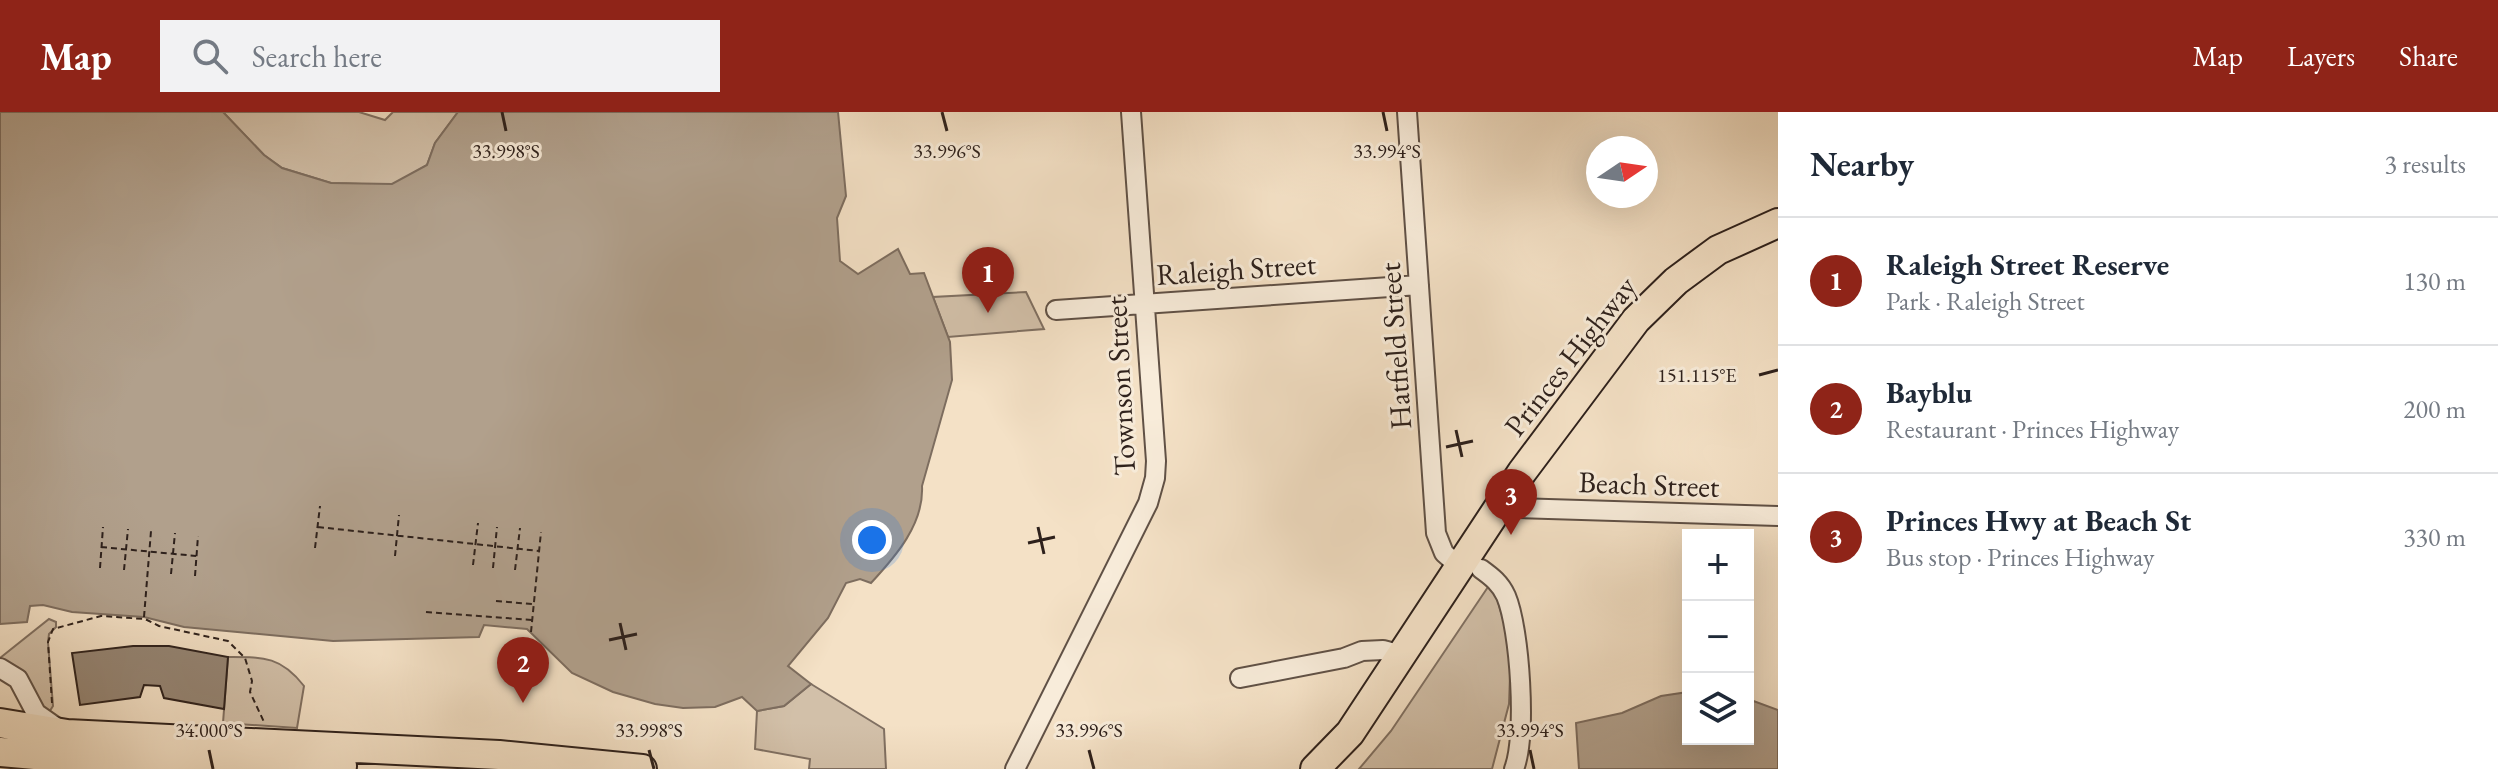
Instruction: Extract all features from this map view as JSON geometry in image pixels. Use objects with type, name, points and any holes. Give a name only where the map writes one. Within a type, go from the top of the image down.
[{"type":"highway","name":"Princes Highway","points":[[1343,769],[1386,714],[1543,442],[1636,320],[1676,281],[1718,250],[1778,223]]},
{"type":"highway","name":"Princes Highway","points":[[1315,769],[1350,733],[1402,655],[1518,508],[1638,343],[1666,313],[1709,277],[1748,255],[1778,243]]},
{"type":"highway","points":[[0,723],[67,734],[483,754],[642,769]]},
{"type":"highway","points":[[0,752],[103,761],[399,769]]},
{"type":"street","name":"Townson Street","points":[[1015,769],[1153,491],[1156,461],[1131,112]]},
{"type":"street","name":"Hatfield Street","points":[[1407,112],[1436,533],[1444,553],[1501,586],[1516,629],[1519,743],[1514,769]]},
{"type":"street","name":"Raleigh Street","points":[[1056,310],[1419,285]]},
{"type":"street","name":"Beach Street","points":[[1518,508],[1778,516]]},
{"type":"street","points":[[1240,678],[1344,658],[1362,651],[1383,650],[1402,655]]},
{"type":"street","points":[[0,668],[22,683],[38,716],[67,734]]},
{"type":"street","points":[[138,769],[184,762]]},
{"type":"path","points":[[315,548],[320,506]]},
{"type":"path","points":[[395,556],[399,515]]},
{"type":"path","points":[[473,565],[478,523]]},
{"type":"path","points":[[100,568],[103,527]]},
{"type":"path","points":[[318,527],[539,551]]},
{"type":"path","points":[[493,568],[497,527]]},
{"type":"path","points":[[515,570],[520,528]]},
{"type":"path","points":[[124,570],[128,529]]},
{"type":"path","points":[[144,617],[151,531]]},
{"type":"path","points":[[531,632],[541,532]]},
{"type":"path","points":[[171,574],[175,533]]},
{"type":"path","points":[[195,576],[198,536]]},
{"type":"path","points":[[101,547],[196,556]]},
{"type":"path","points":[[496,601],[534,605]]},
{"type":"path","points":[[426,612],[532,620]]},
{"type":"path","points":[[52,709],[48,642],[53,629],[101,616],[145,619],[159,626],[228,641],[239,649],[250,670],[250,692],[263,715],[264,731]]},
{"type":"shaded area","points":[[0,112],[223,112],[264,155],[282,168],[331,183],[392,184],[427,165],[435,143],[458,112],[838,112],[846,196],[837,218],[840,261],[858,274],[898,249],[910,274],[924,273],[950,342],[952,380],[922,486],[918,513],[907,539],[871,583],[860,579],[846,583],[828,618],[788,666],[811,684],[784,706],[757,711],[742,697],[715,707],[683,708],[613,692],[572,673],[527,629],[484,625],[479,637],[333,641],[184,627],[144,617],[72,612],[43,605],[30,606],[27,622],[0,624]]},
{"type":"shaded area","points":[[223,112],[359,112],[385,120],[393,112],[458,112],[435,143],[427,165],[392,185],[331,183],[282,168],[264,155]]},
{"type":"shaded area","points":[[1026,292],[1044,329],[948,337],[933,297]]},
{"type":"shaded area","points":[[1492,581],[1511,647],[1509,704],[1492,769],[1359,769],[1391,731]]},
{"type":"shaded area","points":[[49,619],[56,622],[48,642],[53,706],[44,720],[0,668],[0,658]]},
{"type":"shaded area","points":[[228,657],[270,660],[296,676],[304,686],[297,728],[223,723]]},
{"type":"shaded area","points":[[811,684],[884,729],[886,769],[809,769],[810,759],[755,749],[757,711],[784,706]]},
{"type":"shaded area","points":[[1682,693],[1682,745],[1754,745],[1754,701],[1778,710],[1778,769],[1579,769],[1576,723],[1622,713],[1661,696]]},
{"type":"building","points":[[133,646],[169,646],[228,657],[224,709],[164,698],[160,686],[144,685],[140,697],[80,705],[72,653]]},
{"type":"place","name":"Raleigh Street Reserve","points":[[988,313]]},
{"type":"place","name":"Princes Hwy at Beach St","points":[[1511,535]]},
{"type":"place","name":"Bayblu","points":[[523,703]]}]
